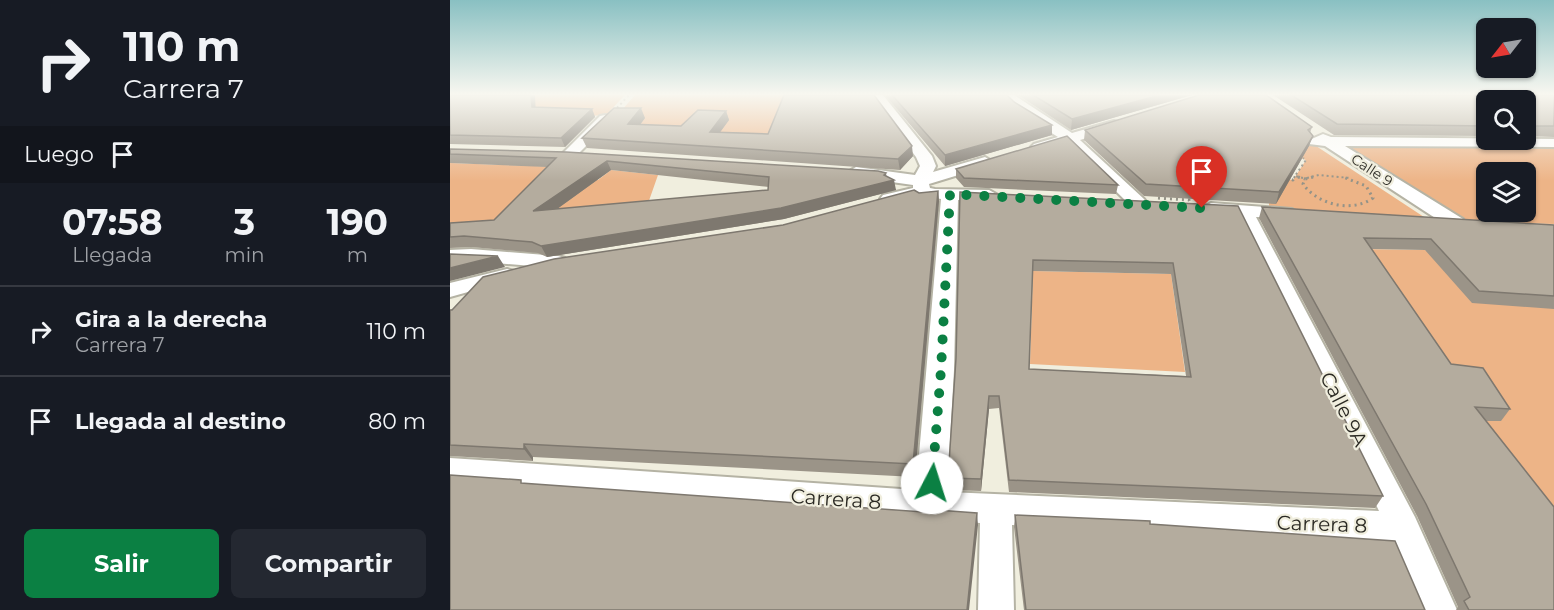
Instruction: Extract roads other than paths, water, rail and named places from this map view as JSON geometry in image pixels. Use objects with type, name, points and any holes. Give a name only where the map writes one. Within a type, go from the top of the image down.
[{"type":"street","points":[[570,154],[601,123]]},
{"type":"street","points":[[898,123],[924,156],[928,166],[921,186]]},
{"type":"street","points":[[1047,123],[1070,138],[1152,202],[1115,202]]},
{"type":"street","points":[[1027,150],[1118,123]]},
{"type":"street","name":"Calle 9","points":[[1447,223],[1313,135],[1554,144]]},
{"type":"street","points":[[548,153],[594,156]]},
{"type":"street","points":[[876,203],[995,159]]},
{"type":"street","points":[[845,172],[921,186],[950,194],[1007,196]]},
{"type":"street","points":[[930,506],[941,370],[950,194]]},
{"type":"street","points":[[1194,207],[1312,215]]},
{"type":"street","name":"Calle 9A","points":[[1244,211],[1403,527],[1439,610]]},
{"type":"street","points":[[1416,221],[1478,224]]},
{"type":"street","points":[[450,256],[471,255],[558,262]]},
{"type":"street","points":[[450,290],[558,262],[580,259]]},
{"type":"street","points":[[450,315],[482,281]]},
{"type":"street","name":"Carrera 8","points":[[450,471],[996,510],[1403,527]]},
{"type":"street","points":[[996,510],[996,610]]}]
